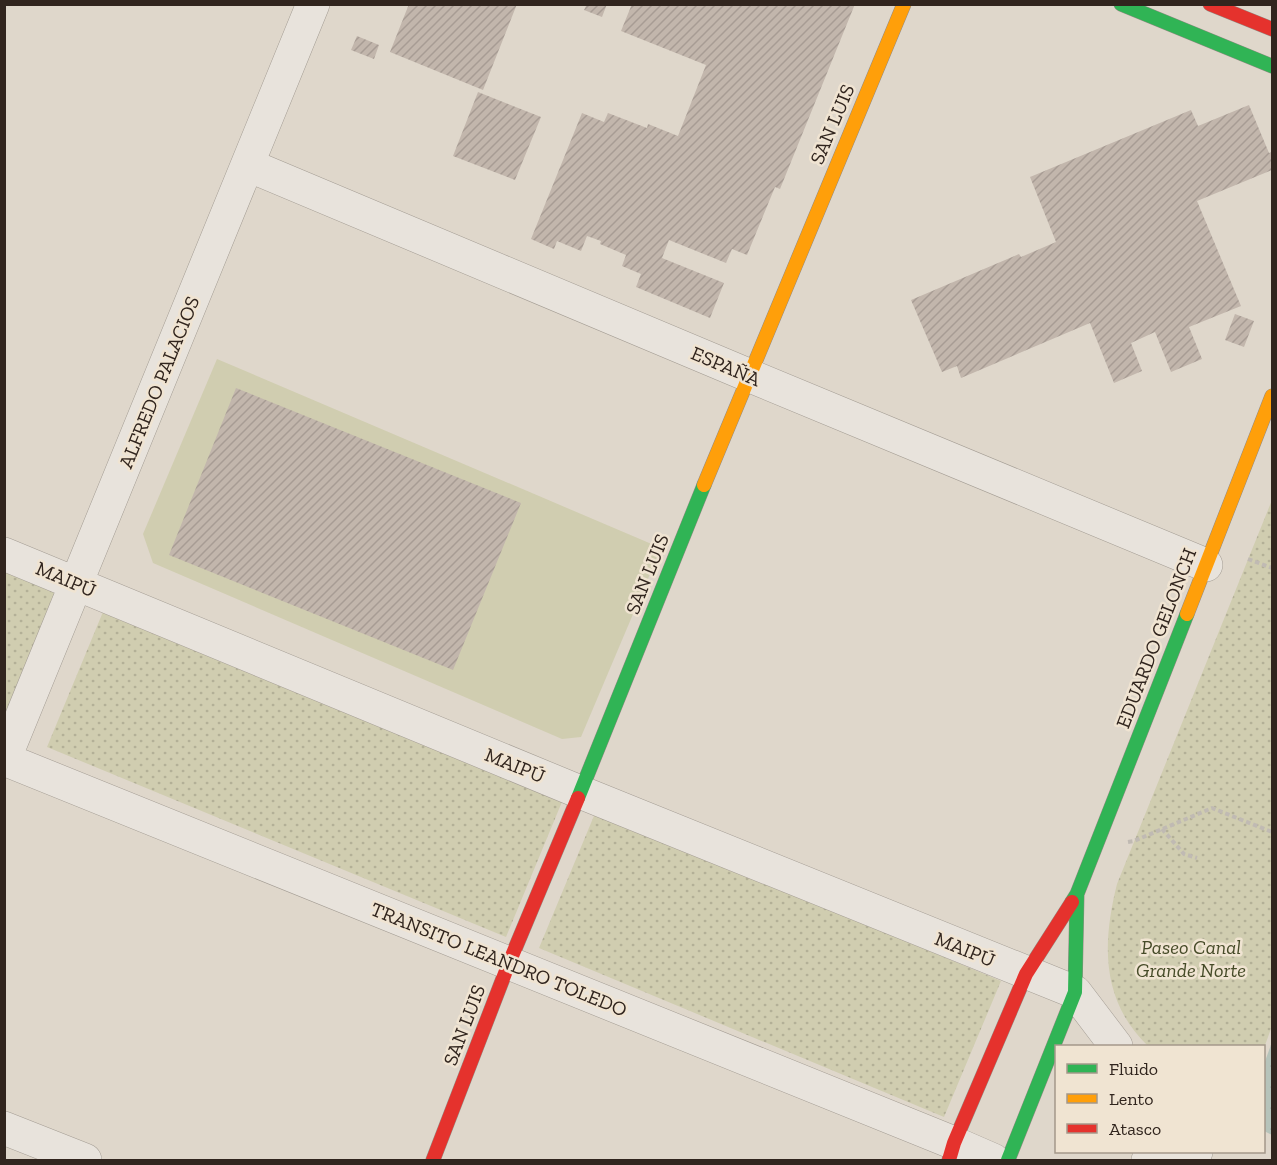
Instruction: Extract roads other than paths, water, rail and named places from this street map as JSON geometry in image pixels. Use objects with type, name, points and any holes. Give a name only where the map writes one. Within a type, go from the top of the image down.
[{"type":"street","name":"ALFREDO PALACIOS","points":[[5,759],[313,4]]},
{"type":"street","name":"SAN LUIS","points":[[433,1161],[508,963],[580,792],[748,375],[904,4]]},
{"type":"street","points":[[1120,4],[1272,66]]},
{"type":"street","points":[[1210,4],[1272,29]]},
{"type":"street","name":"ESPAÑA","points":[[248,165],[1206,565]]},
{"type":"street","name":"EDUARDO GELONCH","points":[[952,1152],[1026,974],[1077,894],[1272,396]]},
{"type":"street","name":"MAIPÚ","points":[[4,554],[580,792],[1075,992]]},
{"type":"street","name":"TRANSITO LEANDRO TOLEDO","points":[[5,759],[508,963],[952,1152],[993,1161]]},
{"type":"street","name":"EDUARDO GELONCH","points":[[1008,1161],[1075,992],[1077,894]]},
{"type":"street","points":[[1075,992],[1115,1045]]},
{"type":"street","points":[[4,1128],[85,1161]]},
{"type":"street","points":[[1148,1161],[1191,1153]]},
{"type":"street","points":[[1198,1153],[1217,1161]]},
{"type":"water","points":[[1272,1042],[1272,1135],[1265,1132],[1265,1061]]},
{"type":"park label","name":"Paseo Canal Grande Norte","points":[[1191,958]]}]
